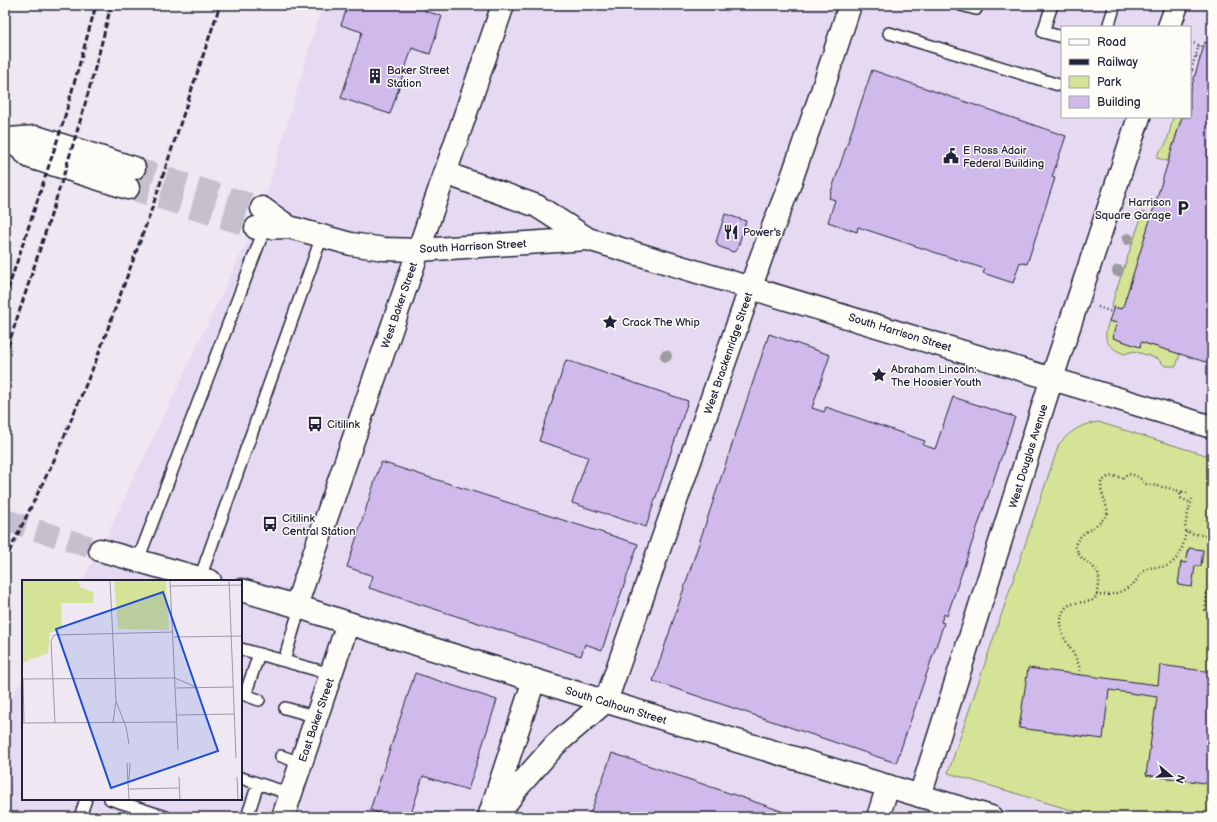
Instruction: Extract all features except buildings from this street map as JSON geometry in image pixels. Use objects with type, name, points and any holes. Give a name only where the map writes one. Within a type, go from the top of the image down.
[{"type":"street","name":"West Baker Street","points":[[298,606],[503,5]]},
{"type":"street","name":"West Brackenridge Street","points":[[606,701],[765,246],[788,189],[850,5]]},
{"type":"street","points":[[1169,26],[1176,5]]},
{"type":"street","name":"West Douglas Avenue","points":[[920,796],[1052,378],[1139,118]]},
{"type":"street","points":[[7,139],[30,157],[131,178]]},
{"type":"street","name":"South Harrison Street","points":[[445,173],[537,206],[588,239],[1212,427]]},
{"type":"street","name":"South Harrison Street","points":[[264,220],[351,244],[384,249],[419,250],[588,239]]},
{"type":"street","points":[[100,550],[205,580]]},
{"type":"street","name":"South Calhoun Street","points":[[242,590],[298,606],[348,623],[534,680],[991,817]]},
{"type":"street","name":"East Baker Street","points":[[283,817],[348,623]]},
{"type":"street","points":[[490,817],[534,680]]},
{"type":"street","points":[[496,817],[518,787],[555,745],[606,701]]},
{"type":"street","points":[[878,817],[888,786]]},
{"type":"lane","points":[[961,5],[976,9],[978,5]]},
{"type":"lane","points":[[1052,5],[1043,32],[1061,38]]},
{"type":"lane","points":[[1108,26],[1115,5]]},
{"type":"lane","points":[[889,33],[1061,86]]},
{"type":"lane","points":[[138,560],[264,220]]},
{"type":"lane","points":[[205,580],[322,236]]},
{"type":"lane","points":[[284,661],[298,606]]},
{"type":"lane","points":[[242,649],[331,674]]},
{"type":"lane","points":[[259,654],[245,695],[259,700]]},
{"type":"lane","points":[[285,708],[317,717]]},
{"type":"lane","points":[[281,756],[301,763]]},
{"type":"lane","points":[[242,778],[291,794]]},
{"type":"lane","points":[[247,817],[258,784]]},
{"type":"lane","points":[[80,817],[86,800]]},
{"type":"lane","points":[[113,800],[166,817]]},
{"type":"path","points":[[1191,42],[1204,47]]},
{"type":"path","points":[[1196,71],[1192,70],[1199,45]]},
{"type":"path","points":[[1196,56],[1201,58]]},
{"type":"path","points":[[1096,306],[1112,312]]},
{"type":"path","points":[[1080,675],[1078,664],[1063,634],[1061,624],[1062,614],[1071,604],[1079,601],[1093,600],[1096,595],[1099,581],[1097,571],[1080,557],[1075,546],[1080,537],[1107,516],[1108,512],[1101,489],[1101,483],[1106,477],[1112,476],[1123,478],[1128,474],[1138,476],[1145,484],[1169,488],[1187,494]]},
{"type":"path","points":[[1182,492],[1180,494],[1181,498],[1191,503]]},
{"type":"path","points":[[1096,595],[1108,596],[1120,592],[1133,584],[1147,569],[1166,567],[1173,562],[1182,549],[1187,531],[1186,523],[1192,499]]},
{"type":"path","points":[[1187,531],[1212,536]]},
{"type":"path","points":[[1212,550],[1205,610],[1212,611]]},
{"type":"shaded area","points":[[322,5],[1212,5],[1212,817],[5,817],[5,708],[22,680],[22,800],[242,800],[242,580],[82,580],[103,543],[251,233],[268,188]]},
{"type":"green space","points":[[1173,118],[1182,118],[1168,161],[1157,158],[1169,135]]},
{"type":"green space","points":[[1142,212],[1152,215],[1123,307],[1121,309],[1114,307],[1113,309],[1111,308],[1115,294]]},
{"type":"green space","points":[[1109,321],[1117,323],[1113,335],[1114,338],[1140,347],[1141,342],[1180,354],[1176,366],[1165,366],[1158,359],[1134,351],[1124,354],[1113,348],[1109,345],[1106,337]]},
{"type":"green space","points":[[1098,422],[1212,457],[1212,817],[1094,817],[948,773],[1059,444],[1076,429]]},
{"type":"tunnel","points":[[134,168],[262,208]]},
{"type":"tunnel","points":[[128,188],[256,228]]},
{"type":"tunnel","points":[[5,520],[100,550]]},
{"type":"railway","points":[[5,298],[63,123],[96,5]]},
{"type":"railway","points":[[5,355],[75,137],[88,94],[111,5]]},
{"type":"railway","points":[[5,560],[56,456],[97,358],[149,217],[220,5]]},
{"type":"place","name":"Baker Street Station","points":[[375,76]]},
{"type":"place","name":"E Ross Adair Federal Building","points":[[951,156]]},
{"type":"place","name":"Harrison Square Garage","points":[[1183,208]]},
{"type":"place","name":"Power's","points":[[731,232]]},
{"type":"place","name":"Crack The Whip","points":[[610,322]]},
{"type":"place","name":"Abraham Lincoln: The Hoosier Youth","points":[[879,375]]},
{"type":"place","name":"Citilink","points":[[315,424]]},
{"type":"place","name":"Citilink Central Station","points":[[270,524]]}]
